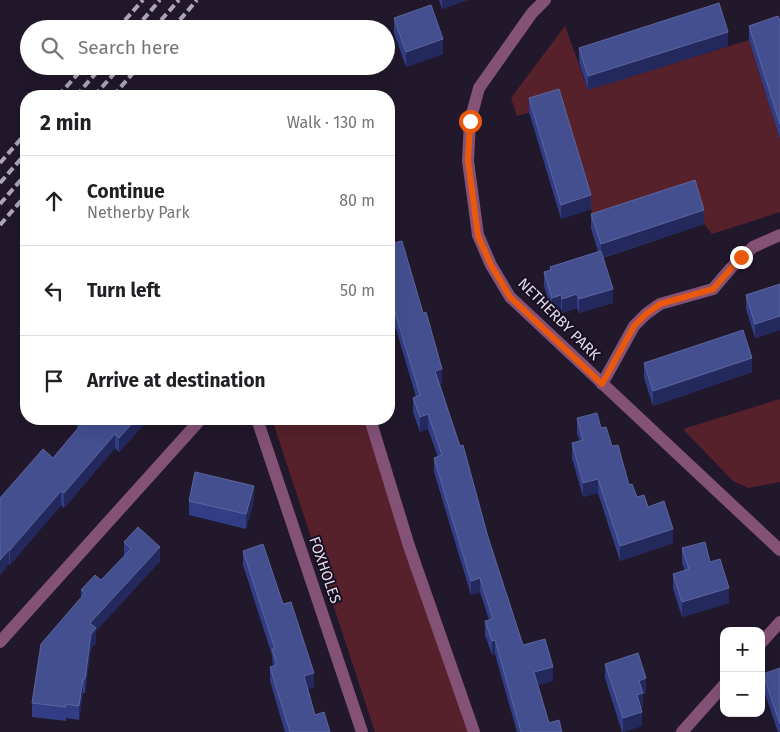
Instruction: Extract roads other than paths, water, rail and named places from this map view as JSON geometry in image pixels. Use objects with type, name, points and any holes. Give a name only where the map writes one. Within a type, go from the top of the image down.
[{"type":"street","name":"NETHERBY PARK","points":[[544,0],[532,13],[479,88],[470,121],[468,161],[478,236],[491,265],[510,297],[780,550]]},
{"type":"street","points":[[602,384],[634,326],[646,314],[660,304],[713,289],[753,247],[780,235]]},
{"type":"street","points":[[0,642],[196,425]]},
{"type":"street","name":"FOXHOLES","points":[[259,425],[362,732]]},
{"type":"street","points":[[372,425],[409,546],[474,732]]},
{"type":"street","points":[[765,639],[780,622]]},
{"type":"street","points":[[682,732],[720,689]]},
{"type":"railway","points":[[125,20],[143,0]]},
{"type":"railway","points":[[143,20],[160,0]]},
{"type":"railway","points":[[161,20],[179,0]]},
{"type":"railway","points":[[180,20],[197,0]]},
{"type":"railway","points":[[63,90],[77,75]]},
{"type":"railway","points":[[81,90],[94,75]]},
{"type":"railway","points":[[99,90],[113,75]]},
{"type":"railway","points":[[118,90],[131,75]]},
{"type":"railway","points":[[0,163],[20,140]]},
{"type":"railway","points":[[0,183],[20,160]]},
{"type":"railway","points":[[0,204],[20,181]]},
{"type":"railway","points":[[0,225],[20,202]]}]
